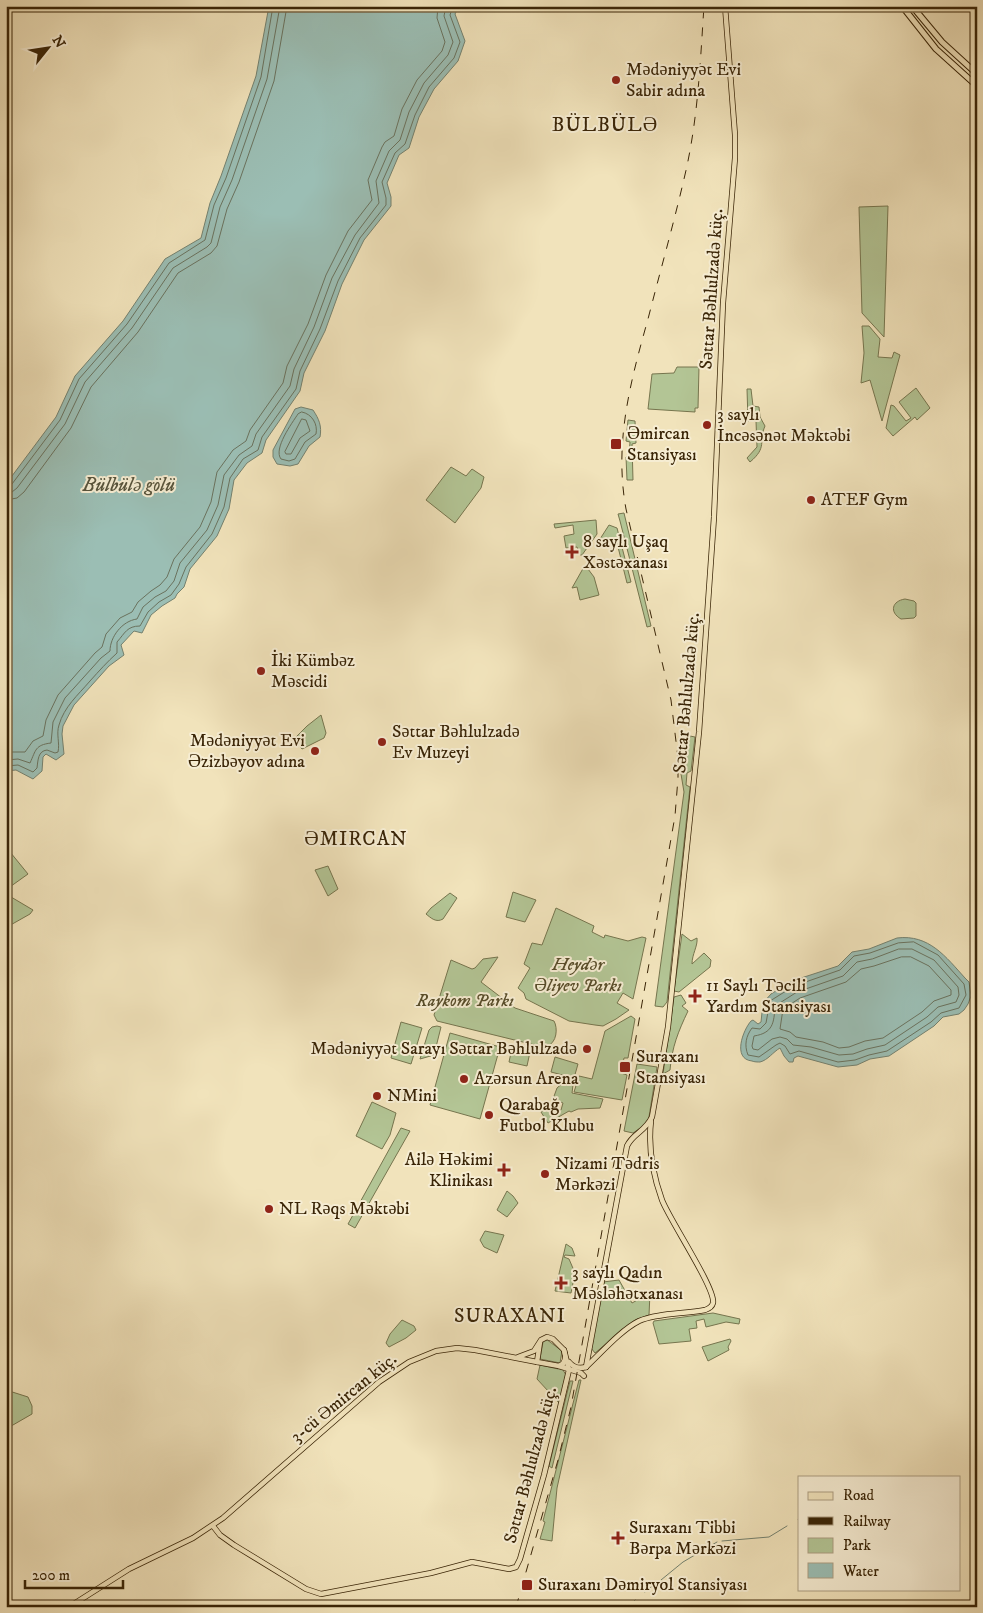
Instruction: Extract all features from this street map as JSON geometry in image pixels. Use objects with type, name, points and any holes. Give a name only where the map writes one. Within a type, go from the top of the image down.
[{"type":"highway","points":[[902,6],[936,48],[977,86]]},
{"type":"highway","points":[[912,6],[942,42],[977,74]]},
{"type":"main road","name":"Səttar Bəhlulzadə küç.","points":[[586,1367],[627,1146],[630,1140],[647,1127],[652,1117],[664,1052],[672,995],[699,732],[709,590],[723,303],[736,153],[732,80],[724,6]]},
{"type":"main road","points":[[517,1358],[531,1352],[537,1347],[542,1338],[549,1337],[564,1350],[573,1366],[586,1367],[621,1335],[640,1321],[700,1311],[711,1307],[713,1299],[709,1289],[662,1200],[649,1140],[652,1117]]},
{"type":"main road","points":[[637,1135],[646,1134],[649,1140]]},
{"type":"main road","points":[[537,1362],[540,1342]]},
{"type":"main road","name":"3-cü Əmircan küç.","points":[[69,1607],[129,1569],[193,1538],[213,1526],[238,1507],[383,1379],[409,1362],[436,1351],[457,1348],[559,1366],[581,1372],[584,1376]]},
{"type":"main road","points":[[559,1366],[564,1362],[564,1350]]},
{"type":"main road","points":[[564,1350],[569,1370]]},
{"type":"main road","name":"Səttar Bəhlulzadə küç.","points":[[213,1526],[220,1535],[234,1545],[306,1589],[316,1593],[325,1594],[431,1573],[472,1562],[510,1569],[516,1567],[544,1476],[569,1370]]},
{"type":"green space","points":[[888,206],[884,337],[862,313],[859,207]]},
{"type":"green space","points":[[862,326],[869,326],[880,339],[878,357],[892,358],[894,352],[900,355],[882,421],[870,380],[861,383],[864,353]]},
{"type":"green space","points":[[677,367],[699,367],[698,408],[695,408],[695,412],[648,409],[652,374],[674,373]]},
{"type":"green space","points":[[916,388],[930,408],[917,420],[915,417],[893,436],[886,428],[891,405],[894,406],[906,421],[911,418],[899,402]]},
{"type":"green space","points":[[747,389],[751,389],[753,406],[759,407],[760,417],[765,426],[761,448],[756,457],[750,462],[747,458],[757,447],[756,421],[748,421]]},
{"type":"green space","points":[[628,420],[635,421],[636,443],[632,444],[633,480],[627,480],[626,457],[629,456],[630,442],[626,441]]},
{"type":"green space","points":[[451,467],[466,476],[472,469],[484,477],[481,488],[455,523],[426,500]]},
{"type":"green space","points":[[624,513],[651,626],[647,627],[618,514]]},
{"type":"green space","points":[[596,520],[597,534],[582,555],[580,555],[577,547],[566,548],[564,536],[574,534],[573,525],[555,528],[554,524]]},
{"type":"green space","points":[[609,525],[617,528],[631,582],[627,583],[616,539],[600,539]]},
{"type":"green space","points":[[585,565],[594,577],[599,595],[580,600],[577,587],[572,588]]},
{"type":"green space","points":[[905,599],[916,603],[916,616],[914,618],[901,619],[895,613],[895,604]]},
{"type":"green space","points":[[321,715],[326,733],[324,738],[302,749],[294,739]]},
{"type":"green space","points":[[690,736],[695,737],[691,771],[687,773],[686,785],[690,787],[667,1002],[663,1007],[655,1006],[684,792],[681,774]]},
{"type":"green space","points":[[6,847],[28,874],[7,889],[6,892]]},
{"type":"green space","points":[[328,866],[338,889],[328,896],[315,870]]},
{"type":"green space","points":[[513,892],[536,900],[525,922],[506,917]]},
{"type":"green space","points":[[450,893],[457,898],[443,919],[436,920],[426,914],[431,908]]},
{"type":"green space","points":[[6,894],[33,910],[30,914],[7,927]]},
{"type":"green space","name":"Heydər Əliyev Parkı","points":[[556,908],[594,926],[592,932],[604,938],[605,935],[628,941],[642,937],[646,938],[633,999],[623,993],[617,1003],[629,1010],[603,1026],[569,1021],[526,999],[524,993],[518,988],[530,968],[524,964],[532,943],[542,945]]},
{"type":"green space","points":[[682,934],[691,941],[697,938],[692,964],[704,953],[711,960],[710,967],[679,992],[674,991]]},
{"type":"green space","name":"Raykom Parkı","points":[[498,957],[481,982],[515,1008],[554,1021],[556,1035],[550,1044],[538,1046],[437,1021],[434,1015],[451,960],[472,969],[483,959]]},
{"type":"green space","points":[[681,995],[686,1003],[682,1006],[688,1011],[676,1040],[670,1070],[663,1074],[674,997]]},
{"type":"green space","points":[[631,1016],[635,1019],[628,1058],[624,1058],[621,1073],[627,1075],[622,1100],[574,1092],[579,1076],[592,1079],[605,1031]]},
{"type":"green space","points":[[401,1022],[422,1028],[411,1064],[391,1058]]},
{"type":"green space","points":[[437,1026],[441,1027],[434,1055],[420,1059],[429,1030]]},
{"type":"green space","name":"Azərsun Arena","points":[[450,1033],[500,1047],[480,1119],[430,1105]]},
{"type":"green space","points":[[512,1048],[530,1052],[527,1066],[509,1062]]},
{"type":"green space","points":[[555,1057],[578,1064],[574,1078],[551,1072]]},
{"type":"green space","points":[[637,1064],[657,1067],[648,1123],[633,1133],[624,1131]]},
{"type":"green space","points":[[564,1082],[573,1085],[572,1093],[603,1099],[600,1108],[569,1111],[548,1123],[541,1112],[550,1106],[561,1110],[563,1103],[553,1099],[557,1088]]},
{"type":"green space","points":[[372,1102],[396,1113],[390,1135],[382,1149],[356,1136]]},
{"type":"green space","points":[[401,1128],[410,1131],[355,1228],[348,1224]]},
{"type":"green space","points":[[507,1191],[518,1203],[507,1217],[497,1210]]},
{"type":"green space","points":[[485,1231],[504,1235],[497,1253],[484,1247],[480,1240]]},
{"type":"green space","points":[[566,1244],[572,1248],[575,1256],[565,1255],[564,1257],[569,1259],[575,1273],[571,1293],[555,1291]]},
{"type":"green space","points":[[619,1280],[632,1303],[650,1293],[649,1315],[635,1320],[595,1353],[591,1348],[603,1282]]},
{"type":"green space","points":[[713,1313],[740,1319],[739,1324],[726,1322],[706,1327],[704,1319],[696,1321],[697,1328],[689,1329],[691,1341],[659,1344],[654,1321]]},
{"type":"green space","points":[[402,1320],[414,1326],[416,1330],[389,1347],[386,1343],[390,1334]]},
{"type":"green space","points":[[546,1339],[562,1351],[560,1363],[540,1359],[543,1342]]},
{"type":"green space","points":[[730,1339],[729,1350],[708,1361],[702,1347]]},
{"type":"green space","points":[[540,1365],[563,1370],[566,1375],[560,1404],[537,1379]]},
{"type":"green space","points":[[579,1380],[581,1380],[557,1488],[552,1541],[540,1539],[545,1522],[543,1521]]},
{"type":"green space","points":[[570,1381],[573,1381],[552,1468],[549,1466]]},
{"type":"green space","points":[[6,1390],[28,1397],[32,1406],[32,1414],[6,1429]]},
{"type":"water","name":"Bülbülə gölü","points":[[269,6],[459,6],[455,14],[465,41],[458,61],[434,89],[419,117],[409,148],[399,155],[387,183],[391,197],[391,206],[364,240],[342,284],[325,331],[304,373],[300,391],[266,440],[262,453],[247,463],[234,480],[229,509],[217,536],[190,569],[184,587],[175,598],[151,615],[142,633],[134,631],[121,645],[124,655],[109,666],[74,705],[63,726],[64,754],[56,760],[46,754],[43,757],[42,771],[33,779],[16,770],[6,771],[6,484],[56,417],[75,376],[123,321],[165,259],[201,238],[210,203],[256,76]]},
{"type":"water","points":[[301,407],[313,410],[315,413],[320,426],[320,437],[309,446],[298,464],[290,466],[277,464],[273,457],[273,450],[295,409]]},
{"type":"water","points":[[897,938],[908,938],[928,943],[951,962],[969,982],[971,996],[964,1010],[959,1014],[943,1017],[934,1026],[889,1056],[870,1059],[857,1065],[838,1067],[798,1056],[794,1058],[793,1062],[789,1062],[780,1048],[766,1060],[760,1062],[746,1059],[742,1055],[741,1044],[745,1031],[751,1021],[753,1020],[758,1024],[761,1022],[763,1003],[771,994],[792,981],[838,966],[852,952],[869,949]]},
{"type":"waterway","points":[[722,1541],[769,1537],[787,1526]]},
{"type":"waterway","points":[[661,1580],[683,1562],[717,1542]]},
{"type":"waterway","points":[[645,1592],[656,1583]]},
{"type":"waterway","points":[[628,1607],[635,1600]]},
{"type":"railway","points":[[516,1607],[558,1460],[571,1407],[675,816],[678,758],[671,700],[626,509],[622,460],[626,413],[635,366],[689,157],[698,93],[704,6]]},
{"type":"place","name":"Mədəniyyət Evi Sabir adına","points":[[616,80]]},
{"type":"place","name":"3 saylı İncəsənət Məktəbi","points":[[707,425]]},
{"type":"place","name":"Əmircan Stansiyası","points":[[616,444]]},
{"type":"place","name":"ATEF Gym","points":[[811,500]]},
{"type":"place","name":"8 saylı Uşaq Xəstəxanası","points":[[572,552]]},
{"type":"place","name":"İki Kümbəz Məscidi","points":[[261,671]]},
{"type":"place","name":"Səttar Bəhlulzadə Ev Muzeyi","points":[[382,742]]},
{"type":"place","name":"Mədəniyyət Evi Əzizbəyov adına","points":[[315,751]]},
{"type":"place","name":"11 Saylı Təcili Yardım Stansiyası","points":[[695,996]]},
{"type":"place","name":"Mədəniyyət Sarayı Səttar Bəhlulzadə","points":[[587,1049]]},
{"type":"place","name":"Suraxanı Stansiyası","points":[[625,1067]]},
{"type":"place","name":"Azərsun Arena","points":[[464,1079]]},
{"type":"place","name":"NMini","points":[[377,1096]]},
{"type":"place","name":"Qarabağ Futbol Klubu","points":[[489,1115]]},
{"type":"place","name":"Ailə Həkimi Klinikası","points":[[504,1170]]},
{"type":"place","name":"Nizami Tədris Mərkəzi","points":[[545,1174]]},
{"type":"place","name":"NL Rəqs Məktəbi","points":[[269,1209]]},
{"type":"place","name":"3 saylı Qadın Məsləhətxanası","points":[[561,1283]]},
{"type":"place","name":"Suraxanı Tibbi Bərpa Mərkəzi","points":[[618,1538]]},
{"type":"place","name":"Suraxanı Dəmiryol Stansiyası","points":[[527,1585]]},
{"type":"district","name":"BÜLBÜLƏ","points":[[605,125]]},
{"type":"district","name":"ƏMIRCAN","points":[[356,839]]},
{"type":"district","name":"SURAXANI","points":[[510,1316]]}]
